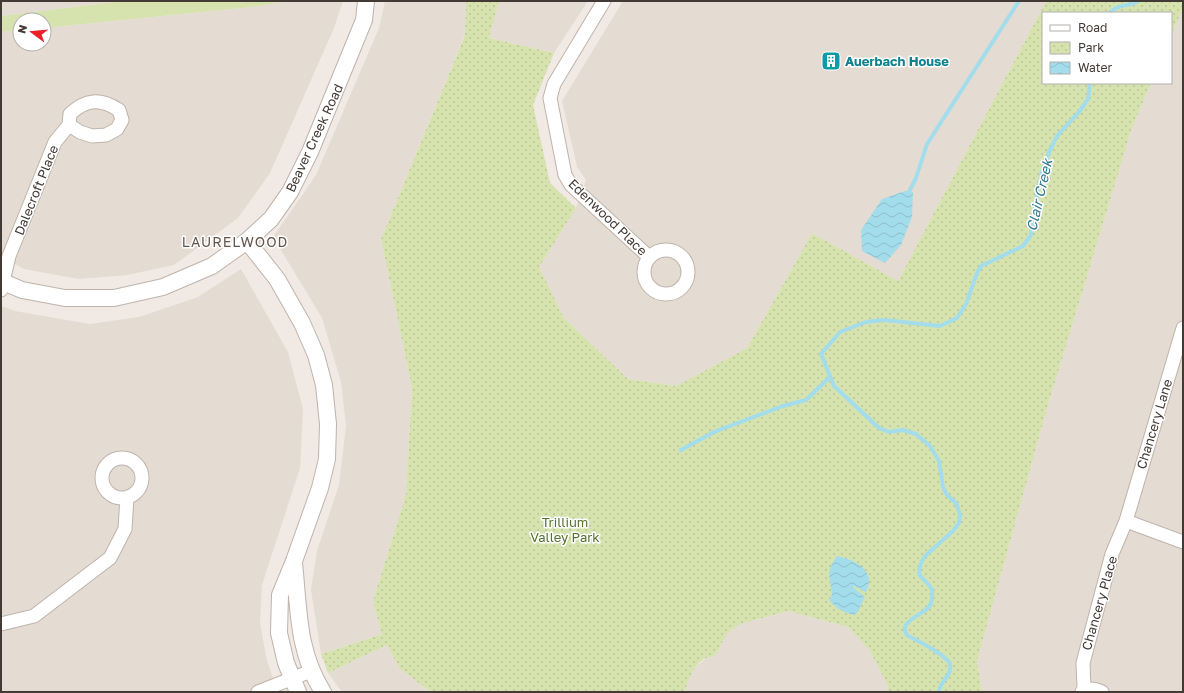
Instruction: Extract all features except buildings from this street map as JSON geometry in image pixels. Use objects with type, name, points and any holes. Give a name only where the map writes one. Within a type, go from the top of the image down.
[{"type":"street","name":"Beaver Creek Road","points":[[2,284],[22,290],[64,298],[114,298],[164,287],[212,266],[247,241],[271,218],[290,192],[310,152],[364,20],[366,1]]},
{"type":"street","name":"Edenwood Place","points":[[604,1],[554,84],[550,98],[565,175],[571,185],[649,257]]},
{"type":"street","name":"Dalecroft Place","points":[[2,284],[9,256],[55,142],[69,125]]},
{"type":"street","points":[[247,241],[277,279],[302,323],[316,355],[324,385],[328,424],[327,459],[320,488],[294,561],[280,595],[279,633],[286,663],[295,685]]},
{"type":"street","name":"Chancery Lane","points":[[1126,521],[1183,328]]},
{"type":"street","points":[[1,624],[34,616],[110,558],[125,529],[127,497]]},
{"type":"street","points":[[1126,521],[1183,542]]},
{"type":"street","name":"Chancery Place","points":[[1102,692],[1097,690],[1083,690],[1083,663],[1112,554],[1126,521]]},
{"type":"street","points":[[294,561],[299,621],[305,654],[311,671],[322,692]]},
{"type":"street","points":[[258,692],[295,685],[311,671]]},
{"type":"shaded area","points":[[1,1],[123,1],[34,12],[12,12],[12,15],[1,16]]},
{"type":"shaded area","points":[[289,1],[343,1],[334,28],[270,173],[238,218],[174,265],[127,275],[79,279],[24,269],[1,256],[1,32],[12,31],[12,52],[52,52],[52,27],[252,7]]},
{"type":"shaded area","points":[[385,1],[466,1],[465,34],[381,239],[412,388],[406,494],[373,601],[382,634],[321,654],[311,590],[317,551],[339,485],[346,426],[341,382],[322,318],[273,237],[316,175],[379,28]]},
{"type":"shaded area","points":[[499,1],[588,1],[554,53],[489,38]]},
{"type":"shaded area","points":[[623,1],[1046,1],[898,281],[812,233],[747,348],[676,386],[628,379],[564,318],[539,267],[576,208],[586,180],[577,167],[562,101]]},
{"type":"shaded area","points":[[1183,8],[1183,692],[982,692],[977,661],[1046,412],[1131,131],[1151,84],[1172,84],[1172,34]]},
{"type":"shaded area","points":[[241,269],[288,352],[303,409],[300,468],[262,585],[260,623],[267,661],[278,692],[1,692],[1,306],[15,311],[90,324],[139,317],[198,297]]},
{"type":"shaded area","points":[[788,611],[848,627],[870,651],[887,684],[889,692],[685,692],[687,682],[695,668],[706,658],[718,652],[724,637],[739,624]]},
{"type":"shaded area","points":[[387,645],[400,669],[431,692],[342,692],[328,673]]},
{"type":"green space","points":[[123,1],[289,1],[252,7],[52,27],[52,12],[34,12]]},
{"type":"green space","name":"Trillium Valley Park","points":[[466,1],[499,1],[489,38],[554,53],[533,105],[550,183],[576,208],[539,267],[564,318],[628,379],[676,386],[747,348],[812,233],[898,281],[1046,1],[1183,1],[1183,8],[1172,34],[1172,12],[1042,12],[1042,84],[1151,84],[1131,131],[1046,412],[977,661],[982,692],[889,692],[887,684],[870,651],[848,627],[788,611],[740,624],[733,629],[725,637],[716,655],[702,660],[698,664],[690,678],[685,692],[431,692],[400,669],[387,645],[328,673],[321,654],[382,634],[373,601],[406,494],[412,388],[381,239],[465,35]]},
{"type":"green space","points":[[12,15],[12,31],[1,32],[1,16]]},
{"type":"water","points":[[905,191],[913,192],[912,217],[901,245],[885,263],[862,251],[861,230],[882,199]]},
{"type":"water","points":[[837,556],[857,563],[866,572],[869,578],[869,584],[866,592],[854,586],[853,587],[865,597],[857,613],[854,615],[840,610],[829,600],[832,595],[829,575],[833,562]]},
{"type":"waterway","points":[[909,192],[916,178],[927,144],[1019,1]]},
{"type":"waterway","name":"Clair Creek","points":[[1110,12],[1116,8],[1138,1]]},
{"type":"waterway","name":"Clair Creek","points":[[939,692],[940,687],[949,673],[950,664],[938,653],[908,636],[905,631],[905,627],[912,619],[926,610],[931,603],[931,589],[919,574],[921,562],[925,556],[953,531],[959,523],[960,515],[956,503],[947,495],[943,487],[939,461],[930,446],[916,434],[903,430],[889,432],[879,428],[834,386],[821,354],[840,332],[866,322],[884,320],[940,326],[957,318],[966,304],[981,266],[1023,246],[1031,235],[1042,172],[1049,152],[1057,136],[1079,112],[1088,99],[1090,84]]},
{"type":"waterway","points":[[681,450],[714,432],[783,406],[806,400],[830,377]]},
{"type":"place","name":"Auerbach House","points":[[831,61]]},
{"type":"district","name":"LAURELWOOD","points":[[235,241]]}]
